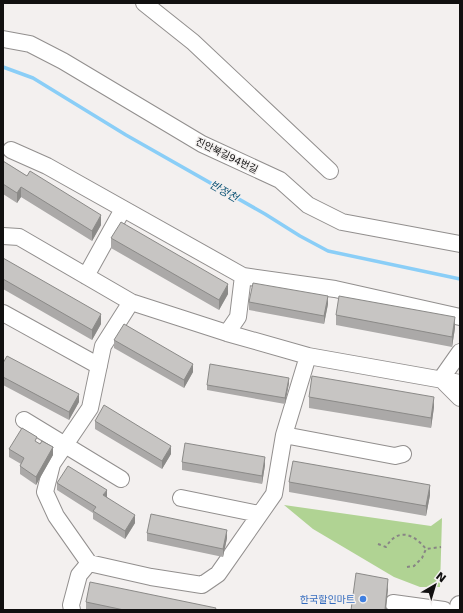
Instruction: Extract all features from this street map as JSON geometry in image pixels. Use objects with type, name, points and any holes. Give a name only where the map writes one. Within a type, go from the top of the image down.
[{"type":"street","points":[[144,3],[193,42],[330,171]]},
{"type":"street","name":"진안북길94번길","points":[[3,39],[30,44],[63,61],[202,144],[280,180],[308,205],[342,222],[460,244]]},
{"type":"street","points":[[11,150],[47,166],[243,276],[335,289],[460,317]]},
{"type":"street","points":[[86,276],[123,209]]},
{"type":"street","points":[[3,236],[18,237],[131,302],[227,333],[308,356],[460,383]]},
{"type":"street","points":[[227,333],[238,317],[243,276]]},
{"type":"street","points":[[131,302],[103,346],[90,408],[52,464],[45,492],[56,516],[89,563],[151,577],[202,585],[218,574],[274,494],[284,435],[308,356]]},
{"type":"street","points":[[3,313],[98,366]]},
{"type":"street","points":[[441,379],[460,352]]},
{"type":"street","points":[[441,379],[460,398]]},
{"type":"street","points":[[24,420],[121,479]]},
{"type":"street","points":[[284,435],[395,456],[404,454]]},
{"type":"street","points":[[181,498],[259,514]]},
{"type":"street","points":[[72,610],[71,605],[79,575],[89,563]]},
{"type":"street","points":[[393,603],[444,610]]},
{"type":"path","points":[[378,544],[386,546],[390,540],[405,534],[413,536],[426,549]]},
{"type":"path","points":[[426,549],[441,547]]},
{"type":"path","points":[[407,567],[414,566],[422,558],[426,549]]},
{"type":"green space","points":[[284,505],[431,526],[442,518],[440,587],[420,587],[394,577],[313,529]]},
{"type":"building","points":[[3,161],[27,176],[30,171],[101,215],[92,231],[21,187],[17,193],[3,184]]},
{"type":"building","points":[[121,222],[228,284],[219,300],[111,238]]},
{"type":"building","points":[[3,258],[101,314],[92,330],[3,279]]},
{"type":"building","points":[[253,283],[328,296],[324,316],[249,302]]},
{"type":"building","points":[[339,296],[455,317],[452,337],[336,315]]},
{"type":"building","points":[[124,324],[193,364],[184,380],[114,340]]},
{"type":"building","points":[[7,356],[79,394],[69,412],[3,377],[3,363]]},
{"type":"building","points":[[210,364],[289,378],[285,398],[207,385]]},
{"type":"building","points":[[312,376],[434,397],[431,418],[309,397]]},
{"type":"building","points":[[104,405],[171,446],[162,461],[95,421]]},
{"type":"building","points":[[22,428],[37,437],[35,441],[40,444],[42,441],[53,447],[36,477],[20,466],[24,458],[9,449]]},
{"type":"building","points":[[185,443],[265,457],[262,476],[182,462]]},
{"type":"building","points":[[293,461],[430,485],[426,506],[289,482]]},
{"type":"building","points":[[68,466],[107,490],[103,495],[135,515],[125,531],[93,511],[96,507],[57,483]]},
{"type":"building","points":[[151,514],[227,530],[223,549],[147,533]]},
{"type":"building","points":[[356,573],[388,579],[385,610],[351,610]]},
{"type":"building","points":[[90,582],[216,608],[215,610],[124,610],[86,602]]},
{"type":"waterway","name":"반정천","points":[[3,67],[33,78],[126,135],[328,251],[460,279]]},
{"type":"place","name":"한국할인마트","points":[[363,599]]}]
